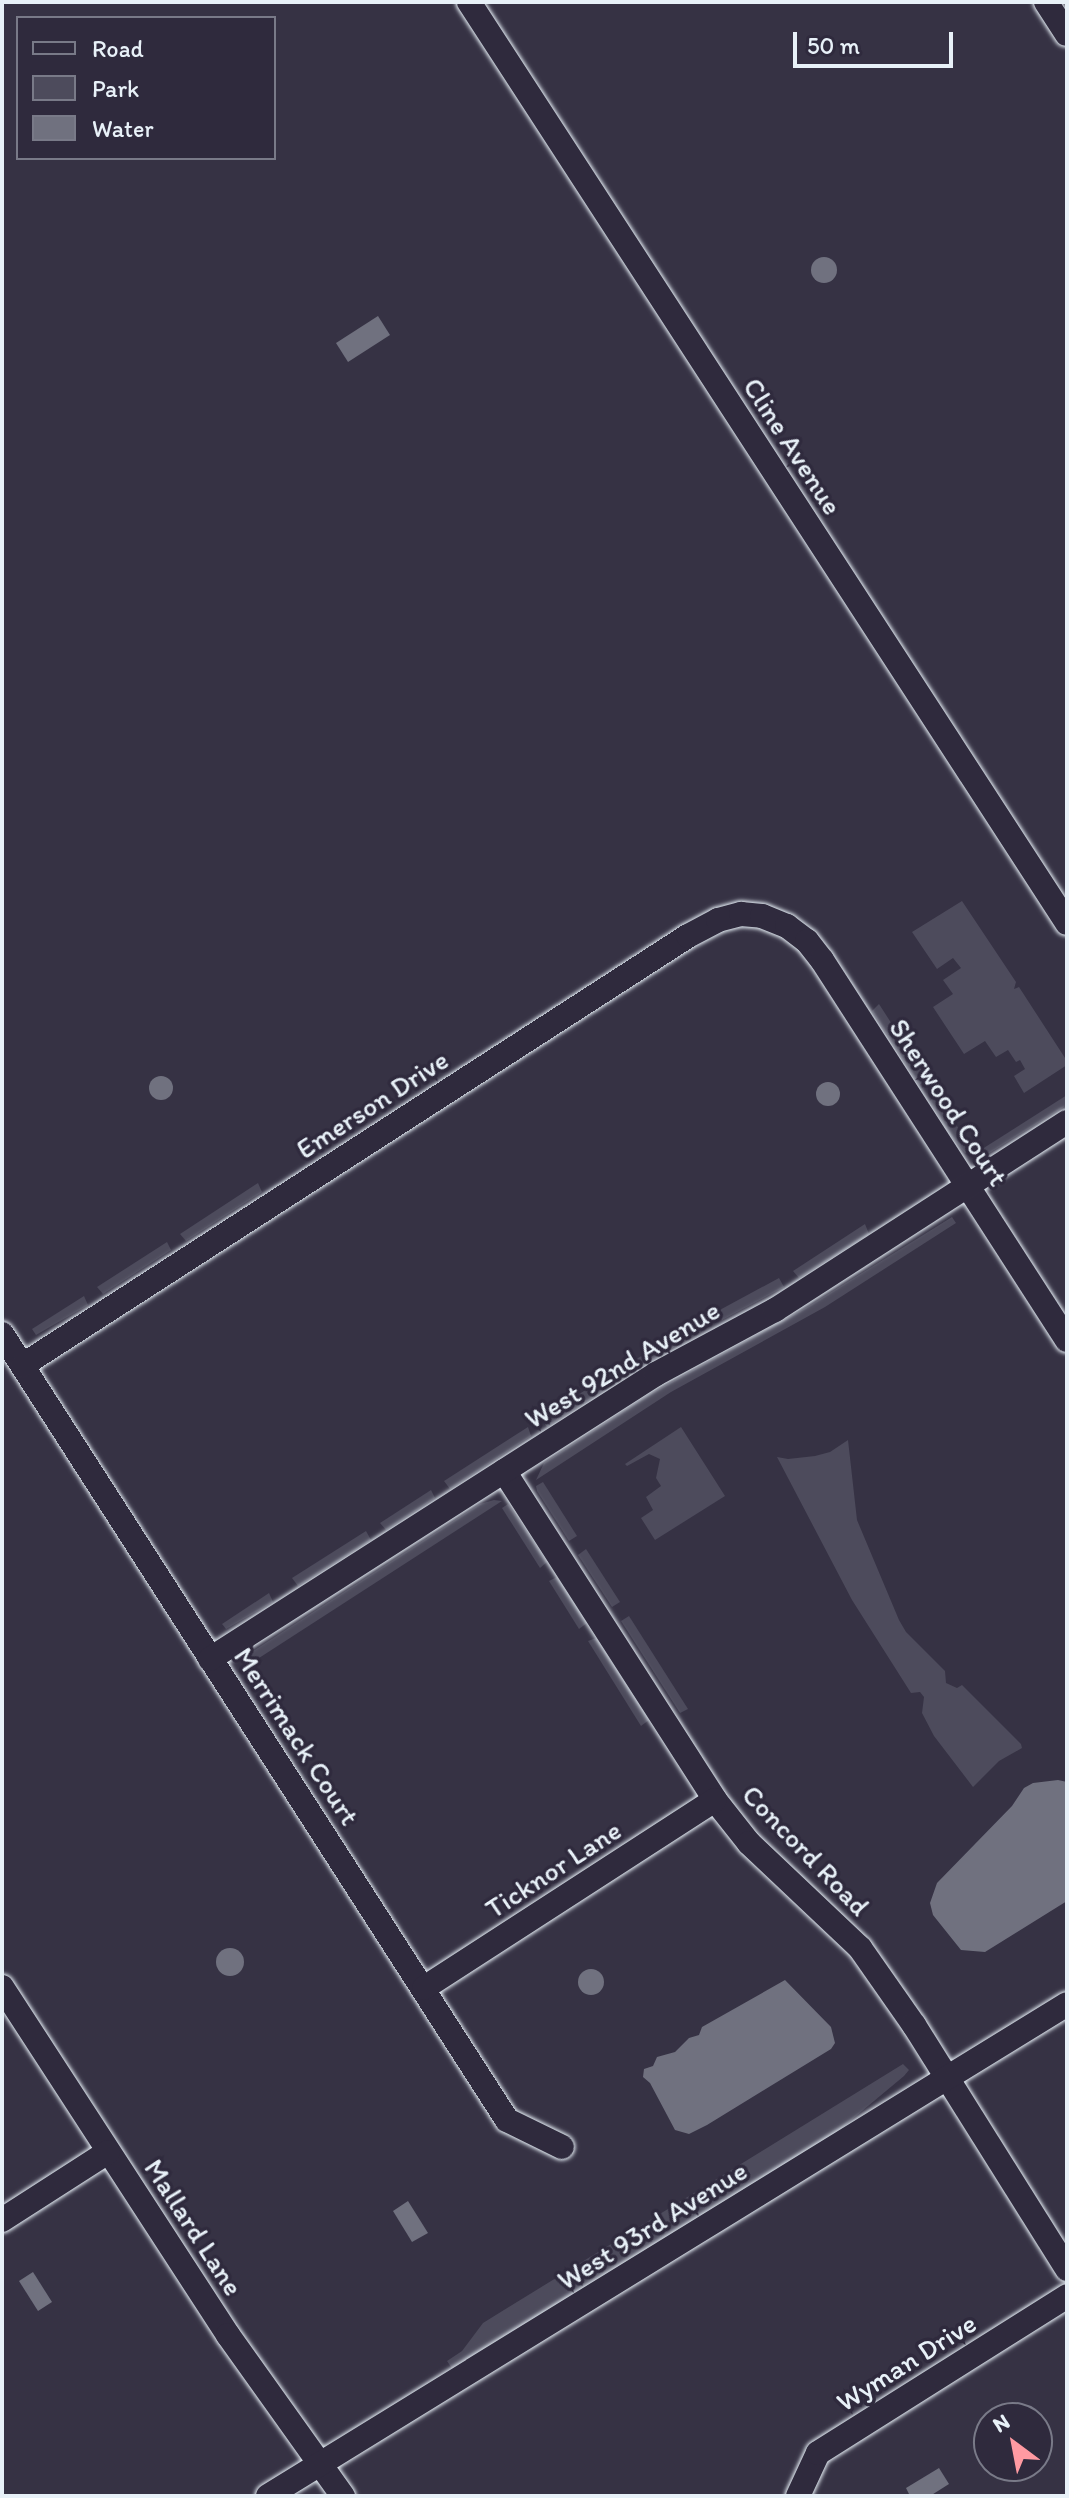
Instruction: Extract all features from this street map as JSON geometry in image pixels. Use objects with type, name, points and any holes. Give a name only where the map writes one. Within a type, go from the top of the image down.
[{"type":"street","name":"Cline Avenue","points":[[469,2],[1067,923]]},
{"type":"street","points":[[1046,2],[1067,34]]},
{"type":"street","name":"Emerson Drive","points":[[23,1365],[688,936],[718,920],[741,914],[762,916]]},
{"type":"street","name":"Sherwood Court","points":[[762,916],[787,926],[807,941],[822,960],[1067,1340]]},
{"type":"street","name":"West 92nd Avenue","points":[[210,1659],[691,1353],[775,1310],[1067,1122]]},
{"type":"street","name":"Merrimack Court","points":[[2,1334],[507,2120],[562,2147]]},
{"type":"street","name":"Concord Road","points":[[504,1471],[715,1800],[749,1843],[860,1948],[914,2025],[1067,2269]]},
{"type":"street","name":"Ticknor Lane","points":[[424,1988],[715,1800]]},
{"type":"street","name":"Mallard Lane","points":[[2,1987],[228,2335],[343,2496]]},
{"type":"street","name":"West 93rd Avenue","points":[[268,2496],[1067,2004]]},
{"type":"street","points":[[2,2220],[108,2152]]},
{"type":"street","name":"Wyman Drive","points":[[798,2496],[818,2453],[1067,2296]]},
{"type":"green space","points":[[962,901],[1016,982],[1014,989],[1019,987],[1067,1061],[1067,1065],[1024,1093],[1014,1076],[1025,1069],[1020,1060],[1016,1062],[1008,1050],[996,1057],[985,1041],[964,1054],[933,1007],[953,994],[943,980],[961,968],[953,958],[937,969],[912,932]]},
{"type":"green space","points":[[879,1004],[928,1080],[919,1085],[872,1011]]},
{"type":"green space","points":[[937,1094],[972,1150],[965,1153],[948,1132],[930,1101]]},
{"type":"green space","points":[[1067,1095],[1067,1105],[983,1157],[979,1151]]},
{"type":"green space","points":[[258,1183],[262,1192],[186,1241],[180,1234]]},
{"type":"green space","points":[[952,1217],[956,1223],[825,1307],[671,1392],[536,1480],[544,1463],[648,1395],[809,1306]]},
{"type":"green space","points":[[865,1224],[869,1234],[799,1278],[793,1271]]},
{"type":"green space","points":[[167,1242],[171,1250],[103,1294],[97,1287]]},
{"type":"green space","points":[[779,1278],[784,1287],[722,1320],[716,1312]]},
{"type":"green space","points":[[84,1296],[88,1305],[36,1335],[32,1329]]},
{"type":"green space","points":[[700,1321],[704,1329],[629,1374],[623,1367]]},
{"type":"green space","points":[[610,1374],[615,1383],[547,1427],[541,1419]]},
{"type":"green space","points":[[528,1427],[531,1436],[450,1489],[444,1481]]},
{"type":"green space","points":[[681,1427],[725,1496],[655,1540],[641,1518],[653,1510],[646,1497],[661,1486],[656,1478],[660,1459],[649,1454],[627,1466],[625,1464]]},
{"type":"green space","points":[[848,1440],[857,1520],[899,1620],[906,1632],[945,1671],[946,1683],[957,1688],[962,1685],[1021,1744],[1022,1748],[999,1761],[973,1787],[934,1736],[922,1713],[924,1697],[920,1692],[911,1693],[852,1600],[777,1457],[815,1456],[830,1452]]},
{"type":"green space","points":[[543,1482],[577,1536],[569,1541],[537,1491],[536,1486]]},
{"type":"green space","points":[[431,1490],[435,1498],[386,1530],[380,1523]]},
{"type":"green space","points":[[502,1501],[248,1665],[245,1658],[250,1653],[480,1504]]},
{"type":"green space","points":[[508,1504],[547,1562],[540,1568],[502,1508]]},
{"type":"green space","points":[[366,1531],[371,1540],[298,1586],[292,1578]]},
{"type":"green space","points":[[586,1549],[620,1602],[612,1607],[578,1555]]},
{"type":"green space","points":[[557,1577],[587,1623],[579,1629],[549,1581]]},
{"type":"green space","points":[[269,1593],[273,1602],[226,1629],[222,1624]]},
{"type":"green space","points":[[629,1616],[688,1709],[680,1713],[621,1621]]},
{"type":"green space","points":[[596,1638],[649,1720],[641,1726],[588,1641]]},
{"type":"green space","points":[[903,2064],[909,2070],[904,2076],[832,2136],[453,2370],[447,2361],[462,2351],[483,2323]]},
{"type":"water","points":[[824,257],[833,261],[837,270],[833,279],[824,283],[815,279],[811,270],[815,261]]},
{"type":"water","points":[[378,316],[390,335],[348,362],[336,343]]},
{"type":"water","points":[[161,1076],[170,1079],[173,1088],[170,1097],[161,1100],[152,1097],[149,1088],[152,1079]]},
{"type":"water","points":[[828,1082],[837,1085],[840,1094],[837,1103],[828,1106],[819,1103],[816,1094],[819,1085]]},
{"type":"water","points":[[1067,1782],[1067,1901],[985,1952],[961,1950],[933,1915],[930,1903],[937,1883],[1012,1806],[1024,1788],[1033,1783]]},
{"type":"water","points":[[230,1948],[240,1952],[244,1962],[240,1972],[230,1976],[220,1972],[216,1962],[220,1952]]},
{"type":"water","points":[[591,1969],[600,1973],[604,1982],[600,1991],[591,1995],[582,1991],[578,1982],[582,1973]]},
{"type":"water","points":[[785,1980],[831,2027],[835,2043],[831,2049],[707,2125],[689,2134],[675,2130],[650,2083],[643,2077],[644,2069],[653,2066],[657,2057],[675,2052],[689,2038],[699,2035],[702,2027]]},
{"type":"water","points":[[408,2201],[428,2233],[412,2242],[393,2211]]},
{"type":"water","points":[[33,2272],[52,2302],[38,2311],[19,2281]]},
{"type":"water","points":[[939,2468],[949,2484],[930,2496],[910,2496],[906,2488]]}]
